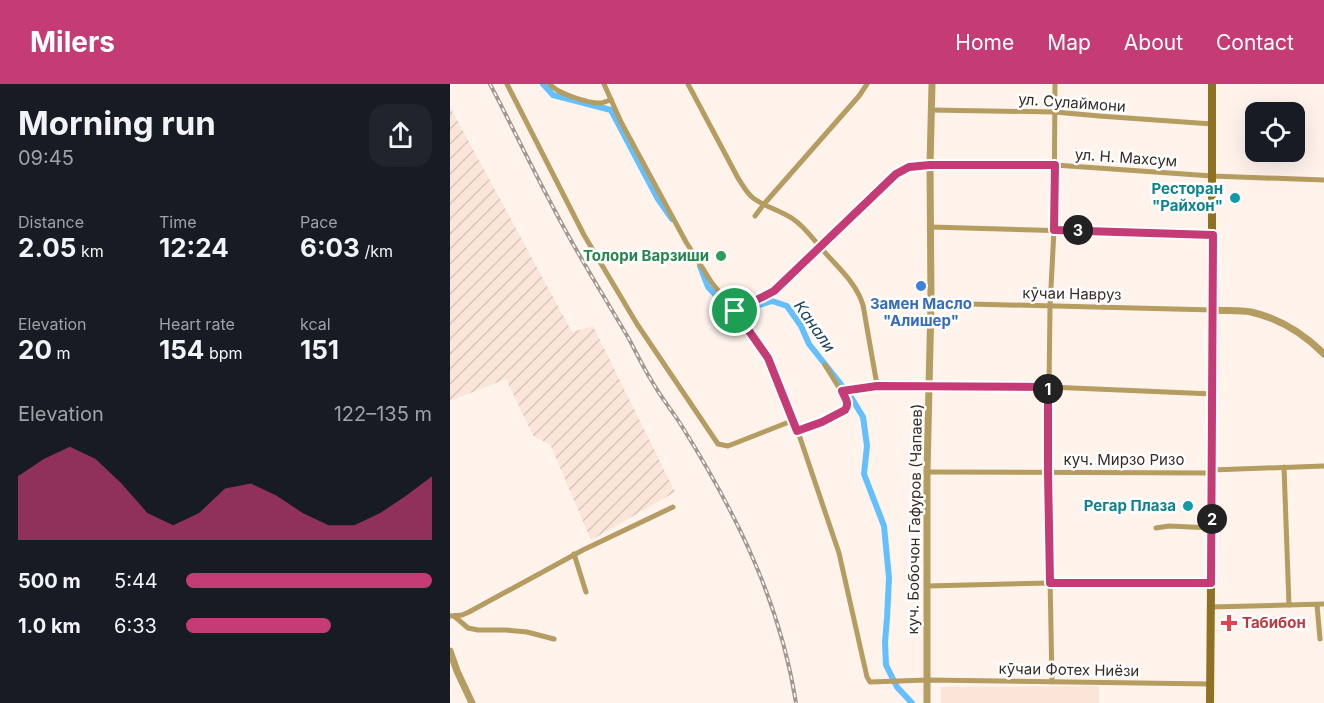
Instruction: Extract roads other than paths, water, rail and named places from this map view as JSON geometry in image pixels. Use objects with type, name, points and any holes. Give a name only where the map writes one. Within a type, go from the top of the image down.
[{"type":"main road","points":[[1210,703],[1213,394],[1212,84]]},
{"type":"street","points":[[507,84],[584,235],[637,324],[718,444],[728,446],[794,420]]},
{"type":"street","points":[[550,84],[562,93],[595,102],[602,103],[611,100]]},
{"type":"street","points":[[603,84],[686,242],[712,283],[768,358],[797,431],[822,422],[847,407],[842,391],[825,365]]},
{"type":"street","points":[[688,84],[738,178],[752,197],[794,219],[852,282],[863,305],[877,386]]},
{"type":"street","points":[[755,216],[867,84]]},
{"type":"street","name":"куч. Бобочон Гафуров (Чапаев)","points":[[927,703],[927,472],[930,386],[932,84]]},
{"type":"street","points":[[1052,682],[1048,387],[1054,230],[1055,84]]},
{"type":"street","name":"ул. Сулаймони","points":[[931,110],[1055,112],[1212,124]]},
{"type":"street","name":"ул. Н. Махсум","points":[[735,311],[774,291],[896,174],[909,167],[1055,165],[1212,176],[1324,180]]},
{"type":"street","points":[[931,227],[1213,235]]},
{"type":"street","name":"кӯчаи Навруз","points":[[931,303],[1213,310]]},
{"type":"street","points":[[1213,310],[1248,312],[1266,316],[1294,330],[1324,354]]},
{"type":"street","points":[[842,391],[877,386],[930,386],[1048,387],[1213,394]]},
{"type":"street","name":"кӯчаи Фотех Ниёзи","points":[[797,431],[842,562],[870,682],[927,680],[1210,684]]},
{"type":"street","name":"куч. Мирзо Ризо","points":[[927,472],[1212,471],[1324,466]]},
{"type":"street","points":[[1284,468],[1289,605]]},
{"type":"street","points":[[452,616],[470,612],[574,554],[673,507]]},
{"type":"street","points":[[1156,528],[1168,526],[1212,528]]},
{"type":"street","points":[[574,554],[586,592]]},
{"type":"street","points":[[927,586],[1211,583]]},
{"type":"street","points":[[1211,607],[1321,604],[1320,639]]},
{"type":"street","points":[[452,616],[468,628],[527,632],[554,639]]},
{"type":"street","points":[[450,651],[472,703]]},
{"type":"waterway","name":"Канали","points":[[543,84],[553,95],[611,110],[658,199],[672,219]]},
{"type":"waterway","name":"Канали","points":[[700,266],[708,287],[728,308],[739,311],[772,301],[787,306],[801,326],[809,344],[851,397],[863,417],[867,446],[864,474],[884,526],[889,578],[886,665],[897,687],[912,703]]},
{"type":"railway","points":[[490,84],[572,242],[660,395],[703,461],[738,527],[754,560],[779,630],[796,703]]},
{"type":"place","name":"Ресторан \"Райхон\"","points":[[1235,198]]},
{"type":"place","name":"Толори Варзиши","points":[[721,256]]},
{"type":"place","name":"Замен Масло \"Алишер\"","points":[[921,286]]},
{"type":"place","name":"Регар Плаза","points":[[1188,506]]},
{"type":"place","name":"Табибон","points":[[1229,623]]}]
